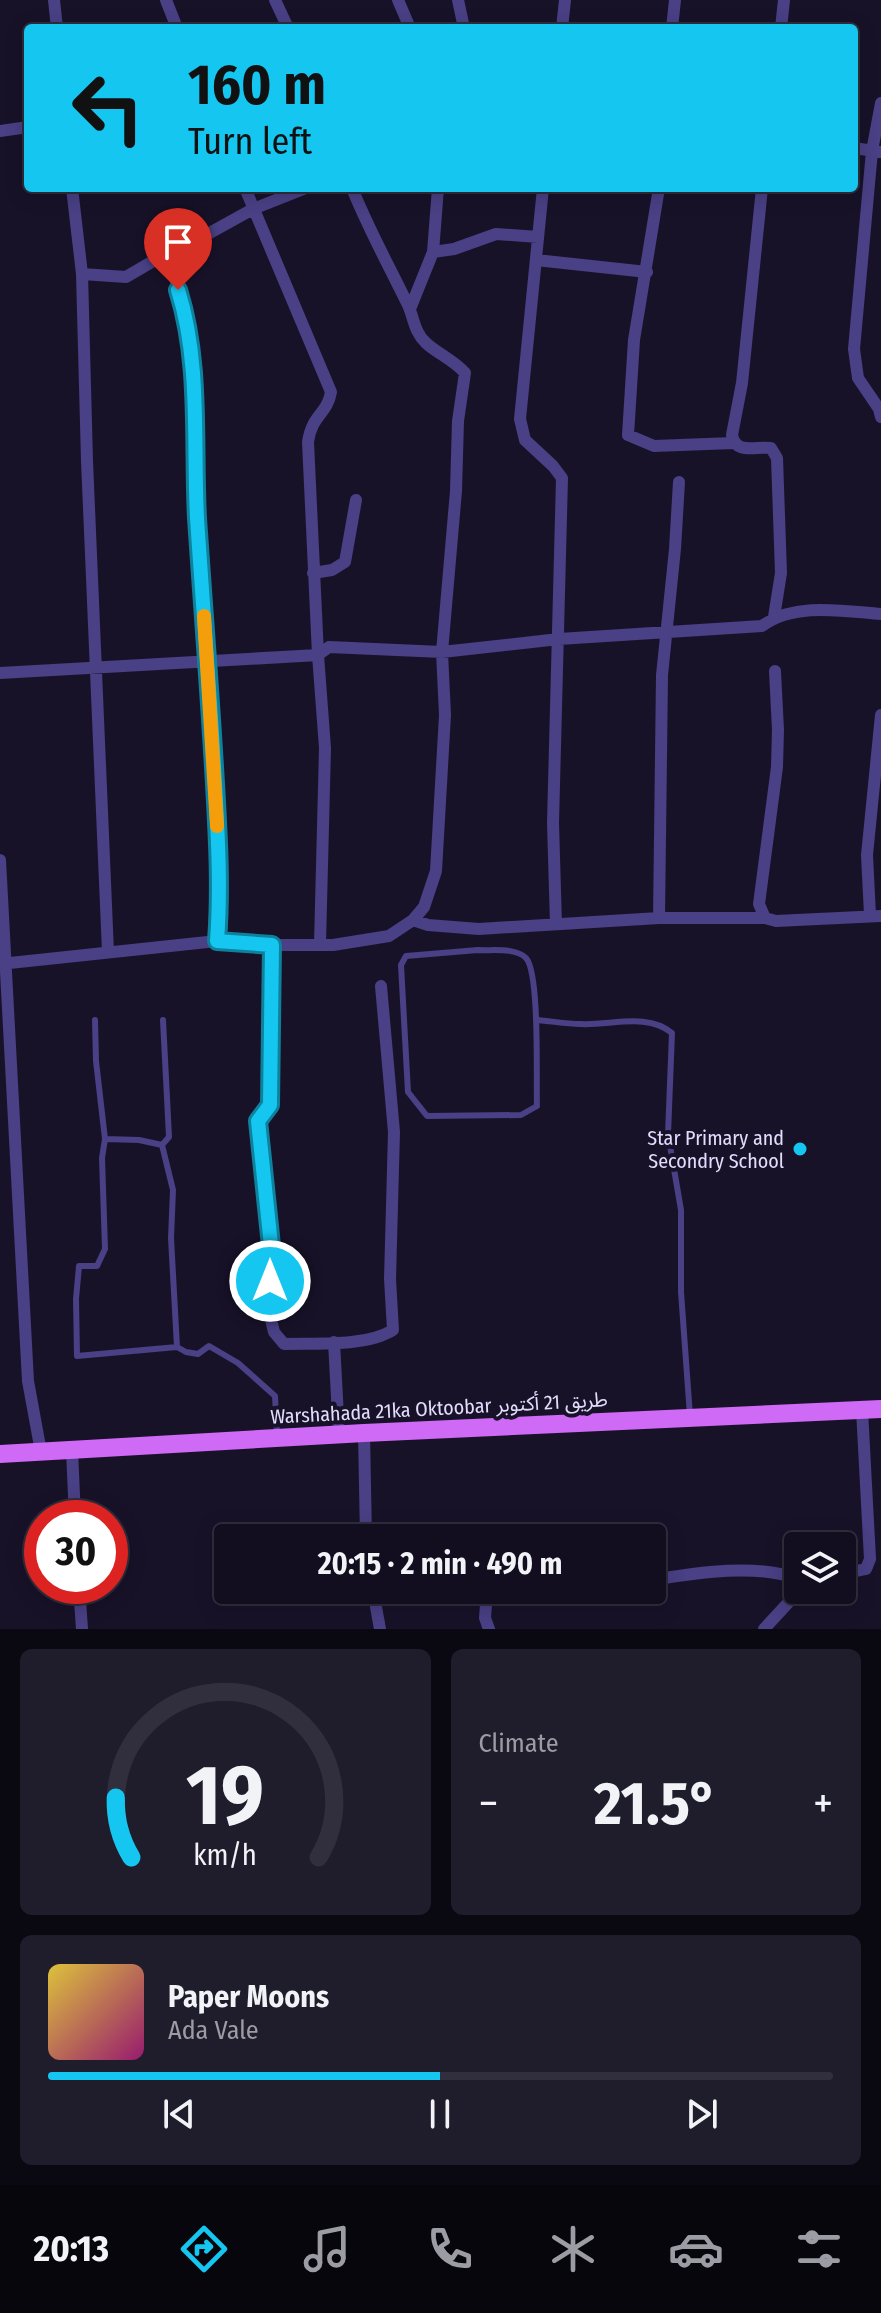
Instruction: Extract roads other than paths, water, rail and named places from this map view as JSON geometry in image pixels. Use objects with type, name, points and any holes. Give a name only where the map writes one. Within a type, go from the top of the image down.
[{"type":"main road","name":"Warshahada 21ka Oktoobar طريق 21 أكتوبر","points":[[0,1454],[690,1416],[881,1409]]},
{"type":"street","points":[[54,0],[57,24]]},
{"type":"street","points":[[166,0],[175,24]]},
{"type":"street","points":[[275,0],[286,24]]},
{"type":"street","points":[[398,0],[408,24]]},
{"type":"street","points":[[458,0],[463,24]]},
{"type":"street","points":[[562,24],[565,0]]},
{"type":"street","points":[[672,24],[675,0]]},
{"type":"street","points":[[781,24],[784,0]]},
{"type":"street","points":[[880,412],[858,378],[854,349],[881,103]]},
{"type":"street","points":[[0,131],[24,128]]},
{"type":"street","points":[[72,192],[82,274],[108,952]]},
{"type":"street","points":[[247,192],[331,392],[327,407],[310,427],[308,442],[325,748],[320,944]]},
{"type":"street","points":[[217,941],[220,907],[197,515],[194,384],[187,317],[170,262],[180,245],[197,240],[253,209],[296,192]]},
{"type":"street","points":[[3,964],[217,941],[320,944],[389,936],[413,920],[431,894],[436,871],[445,715],[442,652],[456,491],[458,421],[465,373],[458,364],[426,343],[413,325],[410,309],[366,224],[354,192]]},
{"type":"street","points":[[410,309],[433,252],[438,192]]},
{"type":"street","points":[[543,192],[520,419],[525,440],[562,478],[553,823],[556,924]]},
{"type":"street","points":[[658,192],[634,340],[628,435],[654,446],[733,443],[739,448],[771,448],[777,458],[781,573],[774,617]]},
{"type":"street","points":[[733,443],[762,192]]},
{"type":"street","points":[[433,252],[454,249],[485,235],[538,237]]},
{"type":"street","points":[[82,274],[126,277],[155,260],[170,262]]},
{"type":"street","points":[[536,260],[647,272]]},
{"type":"street","points":[[659,918],[662,675],[679,482]]},
{"type":"street","points":[[313,573],[332,570],[345,562],[356,500]]},
{"type":"street","points":[[0,673],[318,655],[329,647],[442,652],[559,639],[762,626],[774,617],[820,610],[881,614]]},
{"type":"street","points":[[765,918],[759,904],[777,767],[775,671]]},
{"type":"street","points":[[413,920],[428,925],[479,929],[659,918],[765,918],[776,921],[875,916],[867,855],[881,715]]},
{"type":"street","points":[[0,860],[3,964],[28,1381],[41,1452]]},
{"type":"street","points":[[272,945],[270,1105],[258,1121],[272,1255],[268,1307],[274,1332],[284,1344],[382,1337],[393,1330],[390,1279],[394,1132],[381,986]]},
{"type":"street","points":[[334,1342],[339,1435]]},
{"type":"street","points":[[856,1571],[866,1569],[870,1559],[862,1410]]},
{"type":"street","points":[[364,1433],[366,1524]]},
{"type":"street","points":[[72,1450],[74,1500]]},
{"type":"street","points":[[666,1578],[776,1571],[784,1574]]},
{"type":"street","points":[[80,1604],[82,1629]]},
{"type":"street","points":[[376,1604],[380,1629]]},
{"type":"street","points":[[486,1604],[485,1618],[489,1629]]},
{"type":"street","points":[[764,1629],[787,1604]]},
{"type":"lane","points":[[478,950],[509,951],[523,955],[530,964],[536,1020],[537,1106],[521,1115],[427,1116],[408,1092],[401,965],[406,956],[478,950]]},
{"type":"lane","points":[[95,1020],[96,1061],[105,1139],[102,1158],[105,1249],[97,1266],[79,1266],[77,1356],[177,1347],[198,1354],[209,1346],[238,1363],[275,1396],[277,1438]]},
{"type":"lane","points":[[162,1145],[169,1137],[163,1020]]},
{"type":"lane","points":[[536,1020],[581,1025],[633,1021],[664,1026],[672,1033],[668,1134],[681,1210],[681,1292],[690,1416]]},
{"type":"lane","points":[[105,1139],[139,1140],[162,1145]]},
{"type":"lane","points":[[162,1145],[173,1190],[171,1238],[177,1347]]},
{"type":"place","name":"Star Primary and Secondry School","points":[[800,1149]]}]
